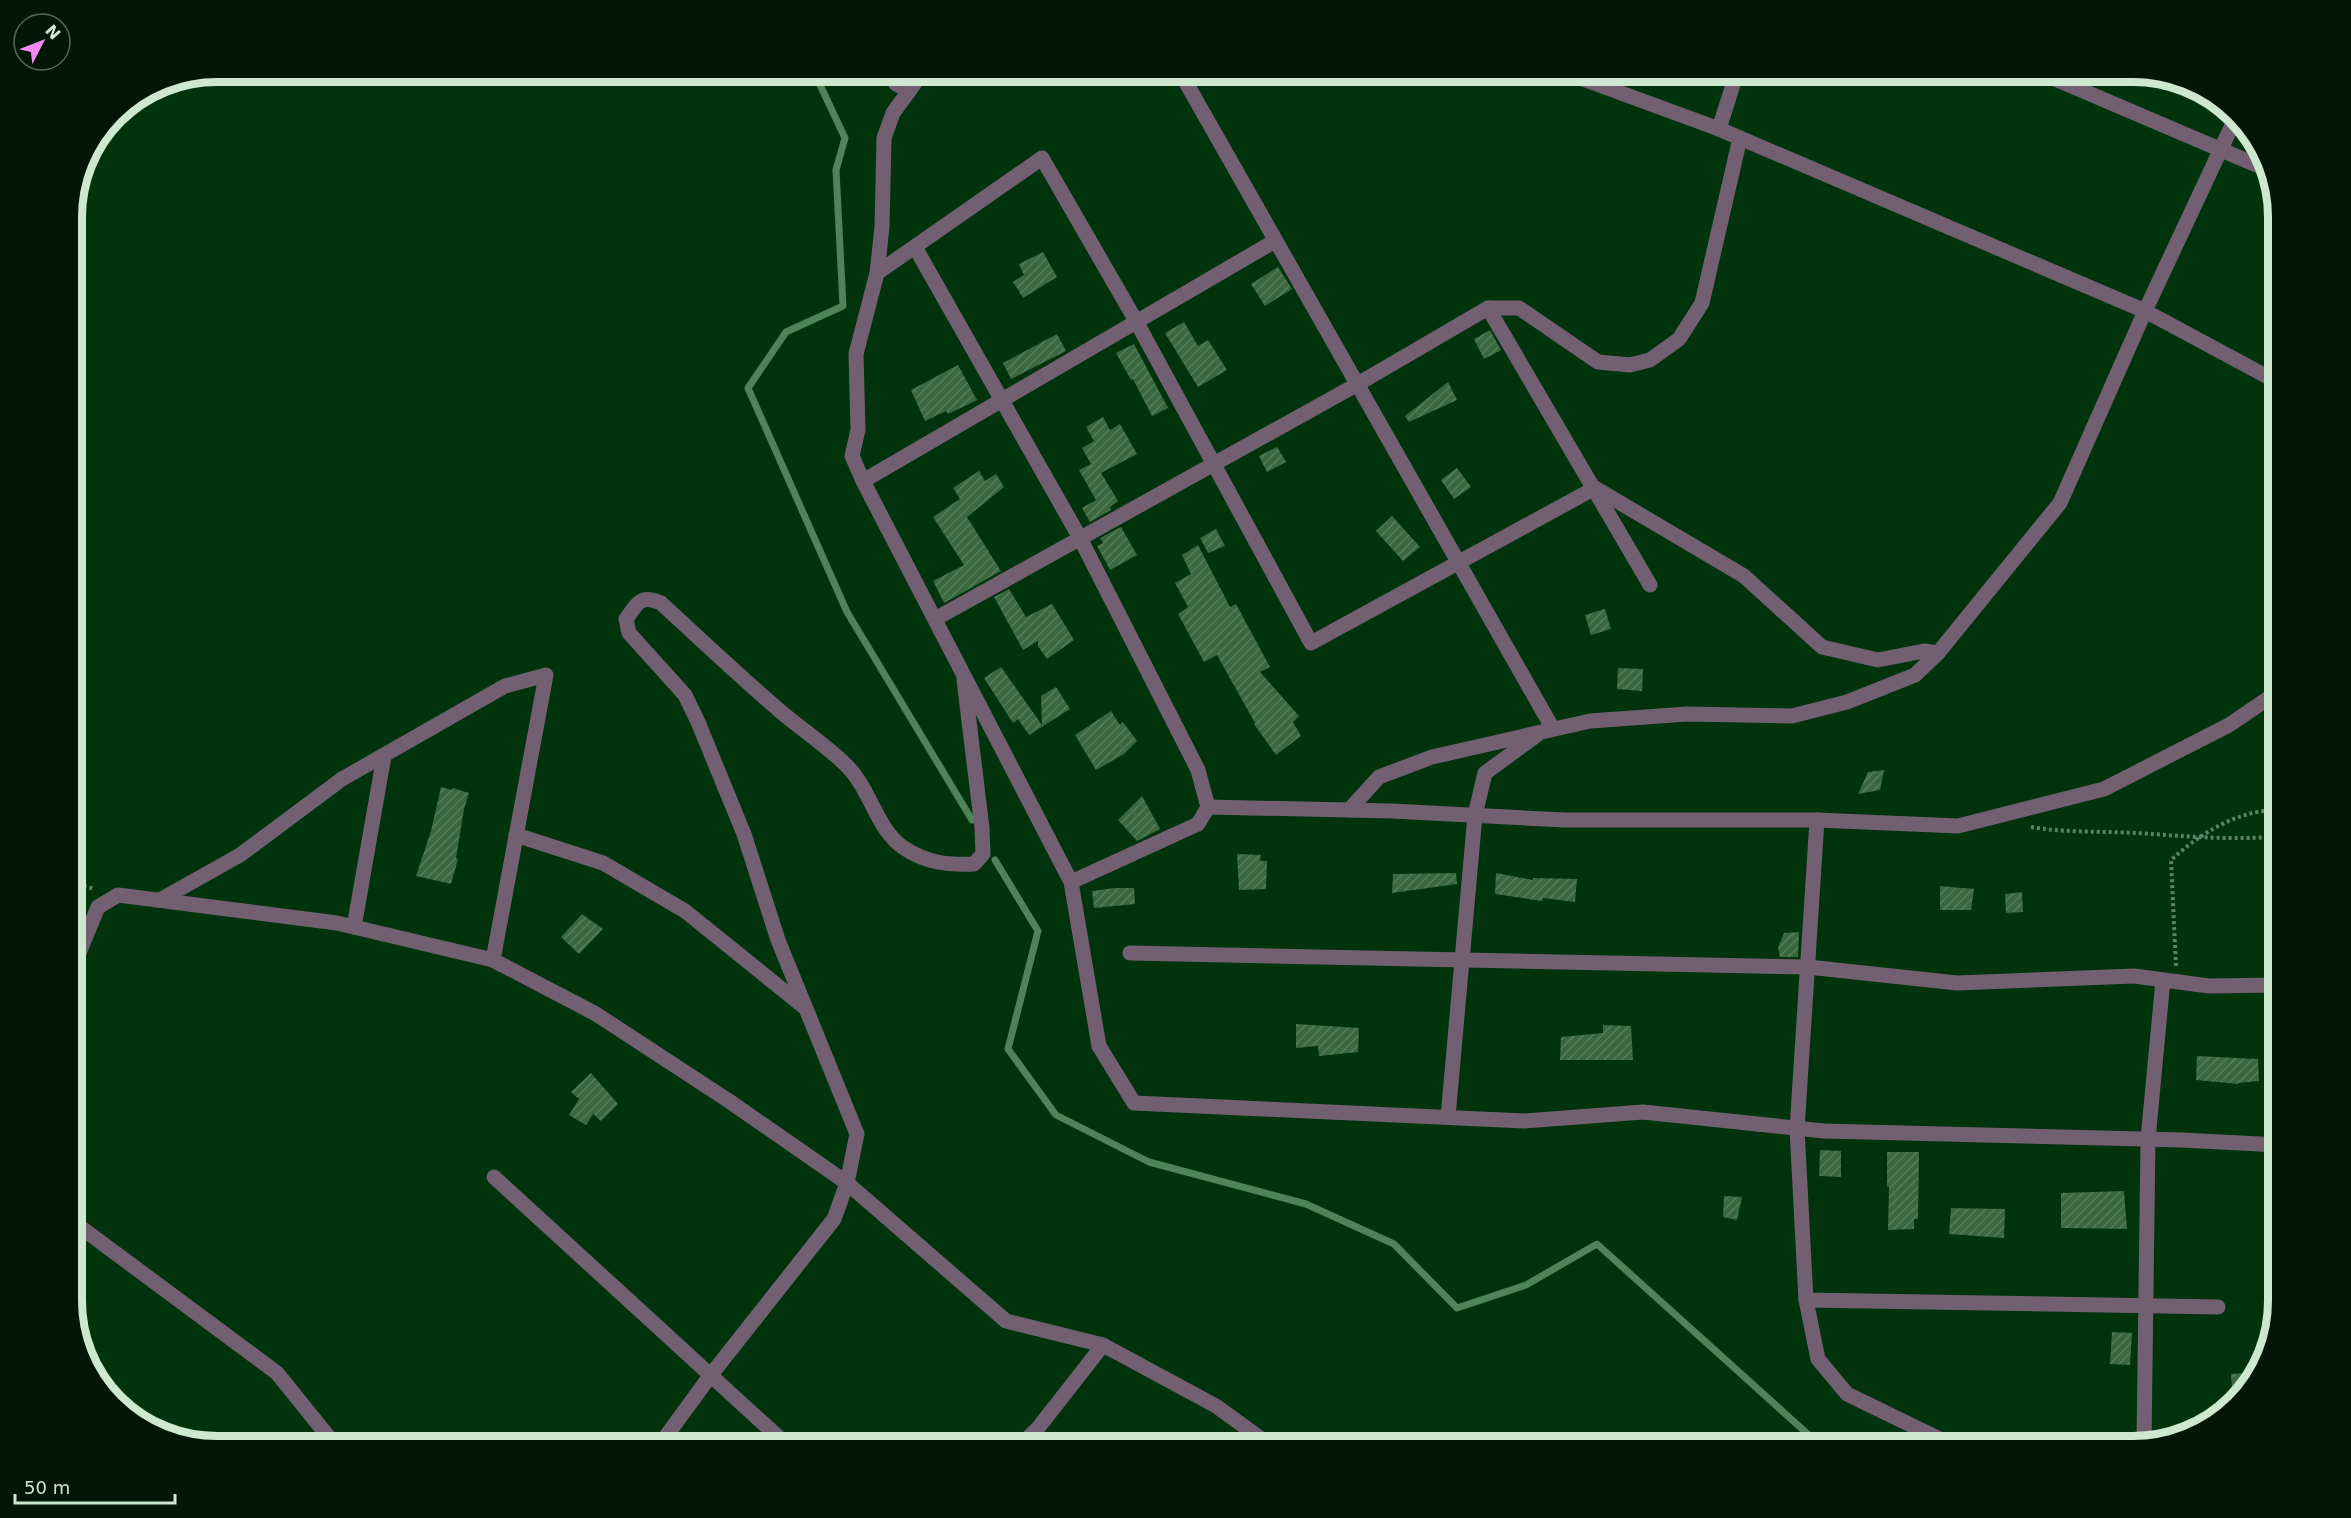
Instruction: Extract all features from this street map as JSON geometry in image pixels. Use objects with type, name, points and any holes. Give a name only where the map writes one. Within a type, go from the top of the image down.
[{"type":"street","points":[[1186,82],[1458,564],[1548,730]]},
{"type":"street","points":[[1592,82],[1719,129],[2145,311],[2268,376]]},
{"type":"street","points":[[1719,129],[1734,82]]},
{"type":"street","points":[[2062,82],[2258,166]]},
{"type":"street","points":[[895,83],[909,91]]},
{"type":"street","points":[[915,83],[893,113],[884,138],[882,226],[877,273],[856,354],[858,430],[852,456],[1071,882],[1099,1046],[1134,1103],[1524,1121],[1642,1112],[1824,1131],[2148,1139],[2268,1144]]},
{"type":"street","points":[[1349,810],[1379,777],[1432,757],[1590,721],[1688,714],[1792,716],[1847,702],[1915,675],[1938,654],[2060,503],[2145,311],[2232,125]]},
{"type":"street","points":[[935,619],[1356,385],[1488,308],[1519,308],[1598,362],[1630,365],[1650,360],[1679,339],[1702,303],[1740,138]]},
{"type":"street","points":[[877,273],[1042,158],[1137,321],[1311,643],[1595,488]]},
{"type":"street","points":[[863,481],[1275,241]]},
{"type":"street","points":[[915,247],[1080,538],[1198,771],[1208,807],[1198,824],[1071,882]]},
{"type":"street","points":[[1488,308],[1650,585]]},
{"type":"street","points":[[1595,488],[1744,576],[1822,647],[1878,660],[1924,651],[1938,654]]},
{"type":"street","points":[[666,1436],[710,1376],[834,1220],[848,1183],[857,1134],[778,940],[744,834],[698,722],[685,695],[629,633],[626,619],[640,600],[646,598],[661,603],[780,711],[848,766],[864,787],[888,834],[914,854],[943,865],[974,864],[983,854],[982,828],[963,671]]},
{"type":"street","points":[[160,900],[240,855],[342,779],[505,686],[546,675],[493,960]]},
{"type":"street","points":[[1208,807],[1349,810],[1564,820],[1817,820],[1958,826],[2104,789],[2229,725],[2268,698]]},
{"type":"street","points":[[1448,1117],[1475,815],[1485,773],[1548,730]]},
{"type":"street","points":[[354,927],[384,756]]},
{"type":"street","points":[[1817,820],[1797,1129],[1806,1300],[1818,1359],[1847,1394],[1933,1436]]},
{"type":"street","points":[[516,834],[603,863],[685,911],[806,1009]]},
{"type":"street","points":[[83,943],[98,907],[118,894],[337,923],[493,960],[596,1014],[729,1101],[848,1183],[1006,1321],[1102,1345],[1216,1406],[1256,1436]]},
{"type":"street","points":[[1130,953],[1808,967],[1957,983],[2134,976],[2209,986],[2268,985]]},
{"type":"street","points":[[2144,1435],[2148,1139],[2169,981]]},
{"type":"street","points":[[494,1177],[777,1436]]},
{"type":"street","points":[[83,1234],[277,1373],[327,1436]]},
{"type":"street","points":[[1806,1300],[2218,1307]]},
{"type":"street","points":[[1030,1436],[1102,1345]]},
{"type":"path","points":[[2169,981],[2171,860],[2195,838],[2218,824],[2268,810]]},
{"type":"path","points":[[2028,826],[2048,830],[2137,833],[2195,838],[2268,837]]},
{"type":"building","points":[[1043,252],[1057,277],[1023,298],[1013,282],[1024,275],[1019,264]]},
{"type":"building","points":[[1278,267],[1292,289],[1265,306],[1251,284]]},
{"type":"building","points":[[1184,322],[1198,346],[1208,340],[1227,370],[1198,387],[1165,333]]},
{"type":"building","points":[[1490,330],[1501,350],[1484,359],[1474,339]]},
{"type":"building","points":[[1057,334],[1066,351],[1011,379],[1003,363]]},
{"type":"building","points":[[1134,344],[1168,408],[1152,416],[1133,379],[1131,380],[1116,353]]},
{"type":"building","points":[[958,365],[977,400],[948,414],[946,411],[925,421],[911,390]]},
{"type":"building","points":[[1448,382],[1457,400],[1409,422],[1405,416]]},
{"type":"building","points":[[1103,417],[1110,430],[1120,424],[1137,454],[1101,473],[1118,501],[1110,507],[1111,510],[1090,522],[1082,508],[1096,500],[1079,470],[1091,464],[1082,448],[1094,441],[1086,427]]},
{"type":"building","points":[[1277,447],[1286,462],[1267,472],[1259,456]]},
{"type":"building","points":[[1457,468],[1471,487],[1454,499],[1441,480]]},
{"type":"building","points":[[979,471],[985,481],[996,474],[1004,487],[967,517],[1001,571],[944,603],[933,581],[964,565],[933,517],[960,499],[953,488]]},
{"type":"building","points":[[1392,516],[1420,547],[1403,561],[1376,531]]},
{"type":"building","points":[[1121,527],[1137,555],[1110,570],[1097,546],[1103,543],[1100,538]]},
{"type":"building","points":[[1216,529],[1225,546],[1208,553],[1200,538]]},
{"type":"building","points":[[1198,545],[1230,607],[1236,604],[1270,667],[1260,672],[1299,716],[1293,722],[1301,736],[1276,755],[1254,724],[1217,655],[1204,662],[1178,614],[1188,607],[1175,583],[1191,574],[1182,555]]},
{"type":"building","points":[[1009,589],[1026,617],[1052,604],[1074,640],[1047,659],[1038,646],[1038,641],[1023,650],[994,597]]},
{"type":"building","points":[[1605,609],[1611,629],[1591,635],[1585,615]]},
{"type":"building","points":[[1001,667],[1042,725],[1041,696],[1056,687],[1070,709],[1029,735],[1018,719],[1013,723],[984,678]]},
{"type":"building","points":[[1618,668],[1643,669],[1642,691],[1617,689]]},
{"type":"building","points":[[1111,711],[1120,725],[1123,722],[1137,741],[1124,754],[1096,770],[1075,735]]},
{"type":"building","points":[[1884,770],[1880,790],[1858,794],[1868,772]]},
{"type":"building","points":[[441,787],[469,793],[464,809],[456,858],[458,859],[451,884],[416,876],[431,831]]},
{"type":"building","points":[[1142,796],[1160,829],[1137,841],[1118,820]]},
{"type":"building","points":[[1237,854],[1261,855],[1260,861],[1267,861],[1266,889],[1239,890]]},
{"type":"building","points":[[1456,873],[1457,884],[1392,893],[1393,874]]},
{"type":"building","points":[[1496,873],[1533,880],[1533,878],[1577,879],[1575,902],[1543,898],[1542,901],[1495,894]]},
{"type":"building","points":[[1940,886],[1974,889],[1971,910],[1940,910]]},
{"type":"building","points":[[1134,888],[1135,904],[1094,908],[1092,891]]},
{"type":"building","points":[[2022,892],[2023,912],[2006,913],[2005,894]]},
{"type":"building","points":[[582,914],[603,929],[579,954],[561,937]]},
{"type":"building","points":[[1799,932],[1798,957],[1780,957],[1778,948],[1784,933]]},
{"type":"building","points":[[1296,1024],[1359,1028],[1358,1052],[1319,1056],[1318,1046],[1296,1048]]},
{"type":"building","points":[[1603,1025],[1631,1026],[1633,1060],[1560,1060],[1561,1037],[1603,1033]]},
{"type":"building","points":[[2197,1056],[2258,1059],[2259,1081],[2238,1084],[2196,1080]]},
{"type":"building","points":[[591,1073],[618,1104],[601,1121],[593,1114],[586,1125],[569,1115],[579,1099],[571,1092]]},
{"type":"building","points":[[1820,1150],[1841,1151],[1841,1177],[1819,1176]]},
{"type":"building","points":[[1887,1152],[1919,1152],[1918,1219],[1914,1219],[1914,1229],[1888,1230]]},
{"type":"building","points":[[2124,1191],[2127,1229],[2061,1228],[2061,1193]]},
{"type":"building","points":[[1724,1196],[1742,1197],[1737,1220],[1723,1217]]},
{"type":"building","points":[[1951,1208],[2005,1209],[2004,1238],[1949,1234]]},
{"type":"building","points":[[2112,1332],[2132,1333],[2130,1365],[2110,1364]]},
{"type":"building","points":[[2247,1373],[2232,1392],[2231,1374]]},
{"type":"waterway","points":[[819,83],[845,138],[836,170],[843,306],[786,332],[748,388],[847,612],[972,820]]},
{"type":"waterway","points":[[995,860],[1038,931],[1008,1049],[1056,1115],[1149,1162],[1306,1204],[1394,1244],[1457,1308],[1526,1285],[1597,1244],[1810,1436]]}]
